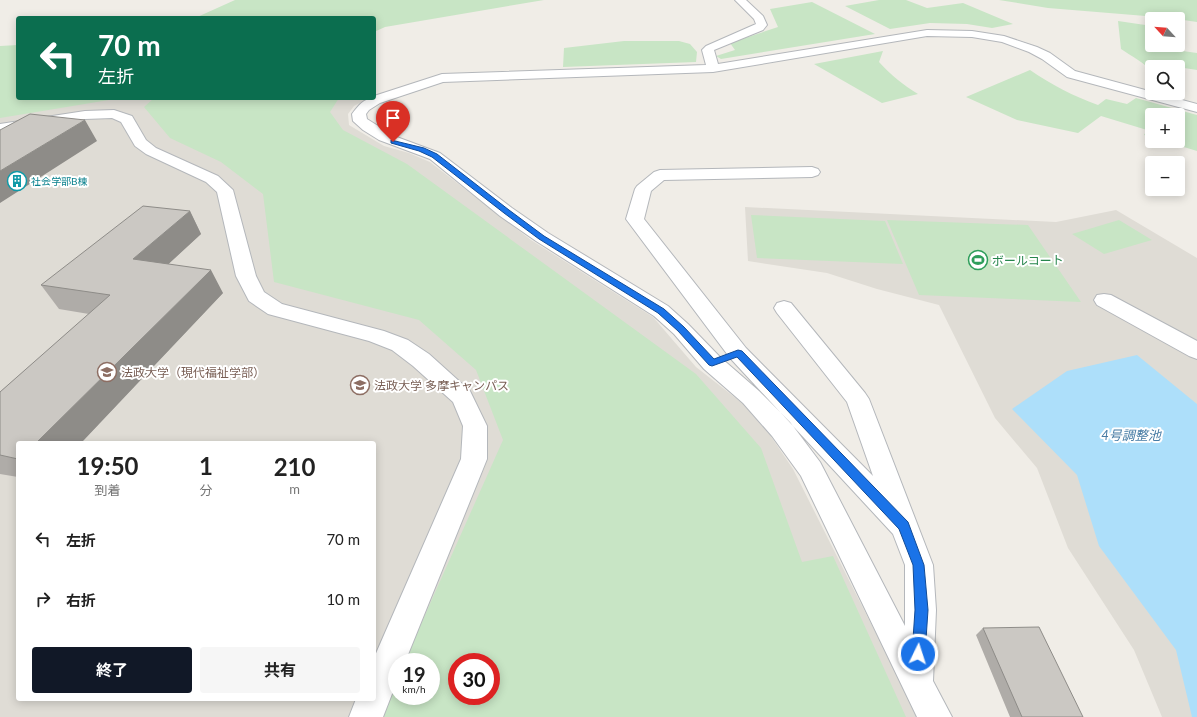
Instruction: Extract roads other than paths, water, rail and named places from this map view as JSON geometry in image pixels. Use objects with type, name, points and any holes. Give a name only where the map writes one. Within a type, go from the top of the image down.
[{"type":"street","points":[[713,68],[708,50],[710,48],[759,28],[762,25],[759,18],[740,0]]},
{"type":"street","points":[[376,100],[442,78],[713,68],[927,33],[965,34],[998,39],[1025,46],[1046,56],[1071,74],[1197,108]]},
{"type":"street","points":[[375,100],[361,110],[359,117],[360,121],[393,142],[421,149],[435,156],[506,212],[542,237],[661,311],[681,329],[712,363],[751,396],[781,429],[811,469],[917,684],[935,717]]},
{"type":"street","points":[[0,128],[99,114],[114,114],[126,119],[140,143],[150,151],[164,156],[212,179],[225,190],[246,276],[256,296],[275,309],[376,336],[400,345],[422,360],[462,398],[475,426],[474,459],[376,693]]},
{"type":"street","points":[[812,172],[660,175],[643,189],[635,219],[738,354],[904,526]]},
{"type":"street","points":[[1104,300],[1197,351]]},
{"type":"street","points":[[784,308],[857,399],[918,565],[921,610],[917,684]]},
{"type":"street","points":[[712,363],[738,354]]},
{"type":"street","points":[[366,717],[373,701]]},
{"type":"water","name":"4号調整池","points":[[1137,355],[1197,404],[1197,717],[1192,717],[1176,650],[1099,546],[1077,475],[1012,409],[1067,371]]},
{"type":"place","name":"社会学部B棟","points":[[17,181]]},
{"type":"place","name":"ボールコート","points":[[978,260]]},
{"type":"place","name":"法政大学（現代福祉学部）","points":[[107,372]]},
{"type":"place","name":"法政大学 多摩キャンパス","points":[[360,385]]}]
